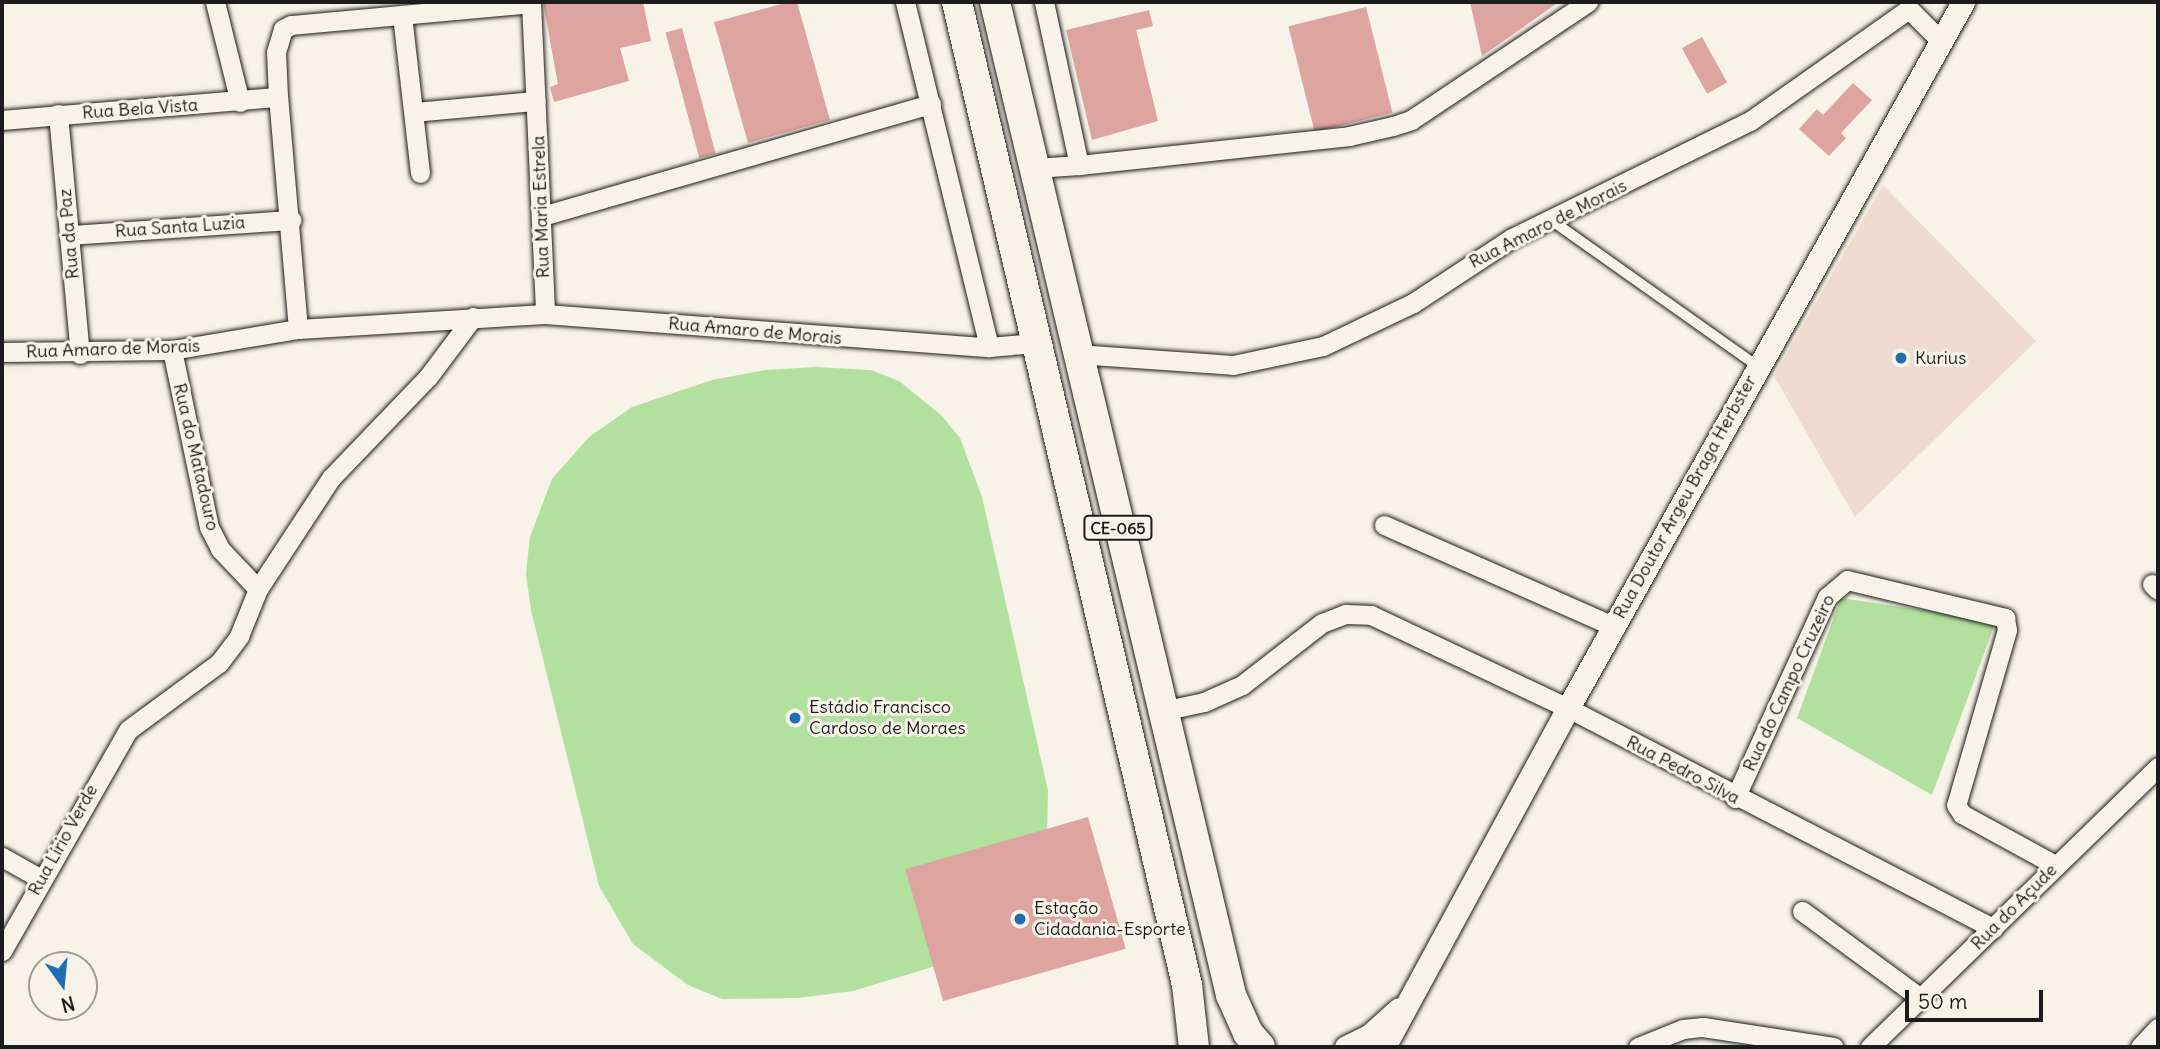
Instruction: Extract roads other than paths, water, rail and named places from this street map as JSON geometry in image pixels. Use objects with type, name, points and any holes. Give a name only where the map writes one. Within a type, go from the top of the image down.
[{"type":"main road","name":"CE-065","points":[[957,2],[1187,985],[1194,1047]]},
{"type":"main road","name":"CE-065","points":[[995,2],[1231,995],[1248,1034],[1260,1047]]},
{"type":"street","points":[[215,2],[240,102]]},
{"type":"street","name":"Rua Maria Estrela","points":[[278,97],[278,38],[291,24],[531,2],[545,314]]},
{"type":"street","points":[[905,2],[932,104],[989,347]]},
{"type":"street","points":[[1044,2],[1079,164]]},
{"type":"street","points":[[1035,168],[1349,136],[1393,126],[1410,120],[1588,2]]},
{"type":"street","name":"Rua Doutor Argeu Braga Herbster","points":[[1384,1047],[1567,708],[1963,2]]},
{"type":"street","name":"Rua Amaro de Morais","points":[[1077,354],[1233,365],[1282,358],[1369,327],[1413,303],[1478,257],[1750,121],[1909,9],[1940,39]]},
{"type":"street","points":[[402,15],[420,173]]},
{"type":"street","points":[[278,97],[291,220],[298,329]]},
{"type":"street","name":"Rua Bela Vista","points":[[2,120],[278,97]]},
{"type":"street","points":[[414,112],[536,101]]},
{"type":"street","points":[[542,216],[932,104]]},
{"type":"street","name":"Rua da Paz","points":[[58,114],[80,354]]},
{"type":"street","name":"Rua Santa Luzia","points":[[70,235],[291,220]]},
{"type":"street","name":"Rua Amaro de Morais","points":[[2,352],[80,354],[172,350],[298,329],[545,314],[989,347],[1036,343]]},
{"type":"street","points":[[258,589],[331,478],[428,377],[473,317]]},
{"type":"street","name":"Rua do Matadouro","points":[[172,350],[209,527],[220,549],[258,589]]},
{"type":"street","points":[[1384,525],[1613,626]]},
{"type":"street","name":"Rua do Campo Cruzeiro","points":[[1735,798],[1827,597],[1841,582],[2000,615],[2007,630],[1956,805],[1962,814],[2055,865]]},
{"type":"street","name":"Rua Lírio Verde","points":[[2,951],[128,730],[219,663],[239,636],[258,589]]},
{"type":"street","name":"Rua Pedro Silva","points":[[1162,711],[1204,702],[1242,685],[1322,623],[1346,614],[1371,615],[1567,708],[1735,798],[1993,928]]},
{"type":"street","name":"Rua do Açude","points":[[1870,1047],[2158,767]]},
{"type":"street","points":[[2,857],[41,879]]},
{"type":"street","points":[[1802,911],[1919,997]]},
{"type":"street","name":"Rua Doutor Argeu Braga Herbster","points":[[1346,1047],[1368,1036],[1413,995]]},
{"type":"street","points":[[1638,1047],[1683,1029],[1703,1027],[1833,1047]]},
{"type":"lane","points":[[1551,220],[1757,366]]},
{"type":"place","name":"Kurius","points":[[1901,358]]},
{"type":"place","name":"Estádio Francisco Cardoso de Moraes","points":[[795,718]]},
{"type":"place","name":"Estação Cidadania-Esporte","points":[[1020,919]]}]
